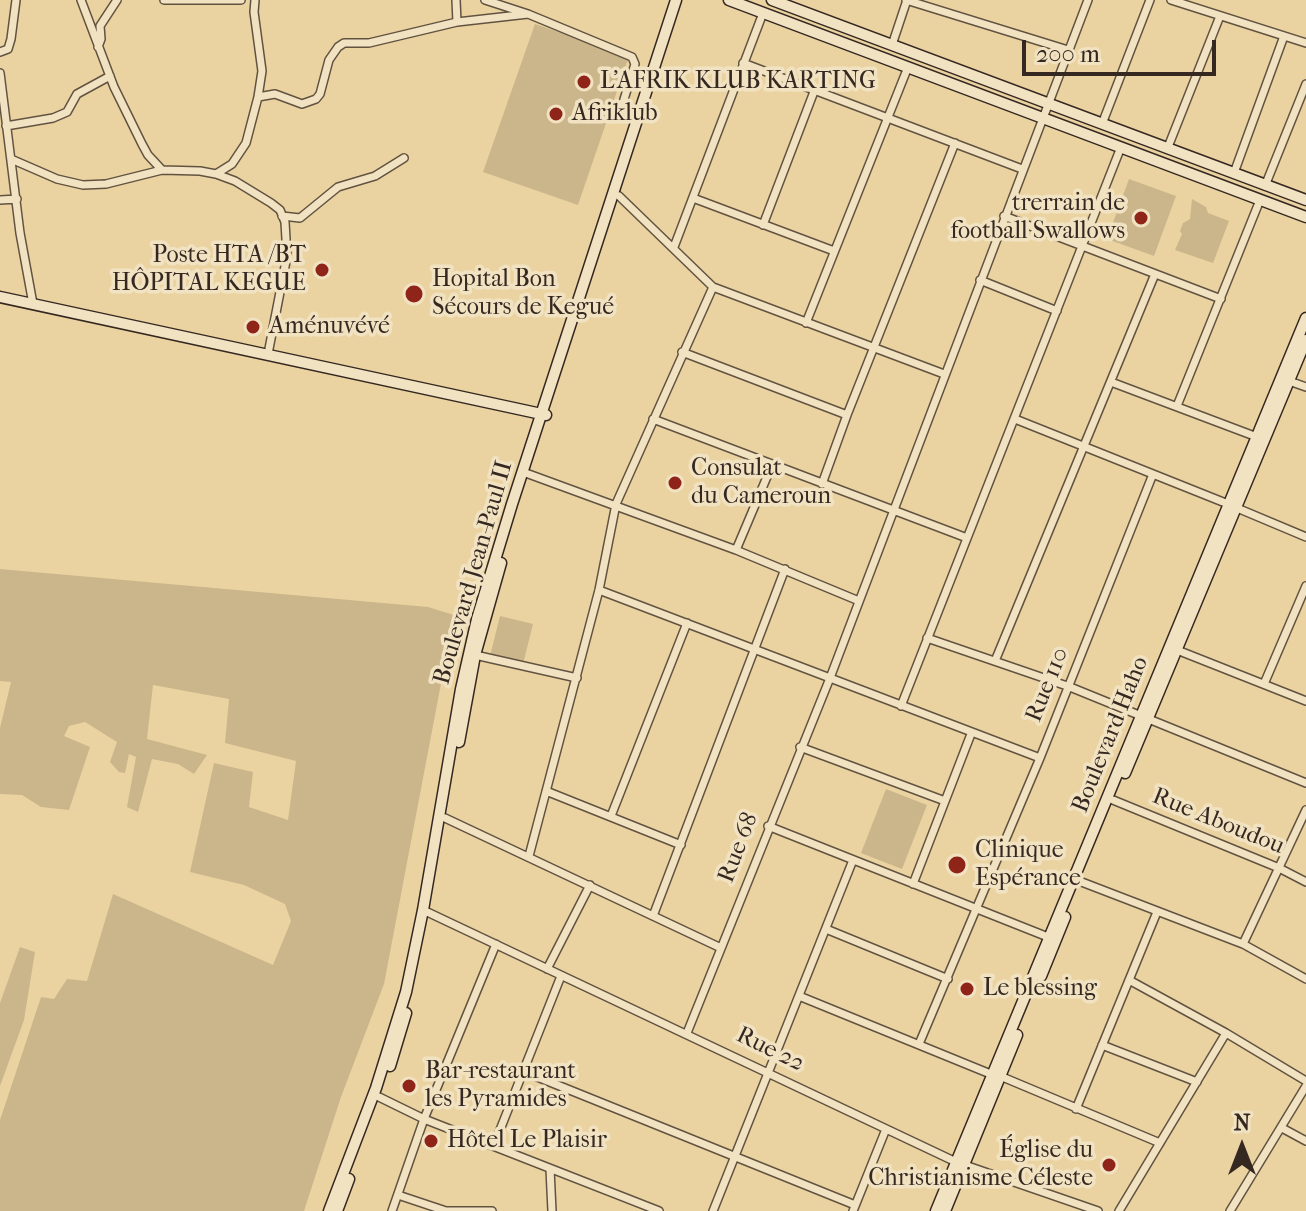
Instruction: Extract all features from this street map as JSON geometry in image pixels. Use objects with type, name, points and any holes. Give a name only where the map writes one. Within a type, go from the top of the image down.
[{"type":"main road","name":"Boulevard Jean-Paul II","points":[[545,416],[639,115],[679,0]]},
{"type":"main road","name":"Boulevard Jean-Paul II","points":[[329,1211],[376,1088],[427,911],[461,689],[477,619],[619,196],[679,0]]},
{"type":"main road","points":[[729,0],[1306,217]]},
{"type":"main road","points":[[772,0],[1306,200]]},
{"type":"main road","points":[[0,297],[545,416]]},
{"type":"main road","name":"Boulevard Haho","points":[[1052,938],[1113,800],[1143,719],[1177,650],[1257,437],[1306,318]]},
{"type":"main road","name":"Boulevard Haho","points":[[945,1211],[960,1164],[1052,938],[1232,506],[1306,340]]},
{"type":"main road","name":"Boulevard Jean-Paul II","points":[[337,1211],[379,1097],[413,989],[475,655],[526,473]]},
{"type":"main road","name":"Boulevard Haho","points":[[936,1211],[960,1164]]},
{"type":"street","points":[[0,52],[8,49],[16,0]]},
{"type":"street","points":[[81,0],[110,76],[148,155],[162,170]]},
{"type":"street","points":[[98,47],[100,26],[117,0]]},
{"type":"street","points":[[164,0],[241,0]]},
{"type":"street","points":[[216,174],[232,164],[246,143],[258,97],[262,71],[255,0]]},
{"type":"street","points":[[456,0],[457,22]]},
{"type":"street","points":[[485,0],[528,14],[632,57],[635,64],[621,109],[639,115]]},
{"type":"street","points":[[892,45],[907,0],[1068,50]]},
{"type":"street","name":"Rue 68","points":[[687,1033],[830,678],[1088,0]]},
{"type":"street","points":[[1102,124],[1150,0]]},
{"type":"street","points":[[1171,0],[1306,43]]},
{"type":"street","points":[[674,247],[763,13]]},
{"type":"street","points":[[258,97],[275,94],[309,104],[320,94],[329,60],[344,43],[369,43],[457,22],[528,14]]},
{"type":"street","points":[[1168,147],[1220,16]]},
{"type":"street","points":[[1234,173],[1284,36]]},
{"type":"street","points":[[743,63],[1022,169]]},
{"type":"street","points":[[806,323],[908,67]]},
{"type":"street","points":[[0,73],[6,126],[4,146],[11,159],[33,304]]},
{"type":"street","points":[[6,126],[53,118],[67,112],[77,94],[110,76]]},
{"type":"street","points":[[1265,186],[1306,84]]},
{"type":"street","points":[[763,225],[815,89]]},
{"type":"street","points":[[822,484],[955,143]]},
{"type":"street","points":[[901,706],[1121,147]]},
{"type":"street","points":[[282,216],[300,218],[338,187],[375,176],[404,158]]},
{"type":"street","points":[[11,159],[57,179],[83,185],[106,184],[162,170],[216,174],[235,181],[271,203],[282,216],[287,256],[268,354]]},
{"type":"street","points":[[232,164],[235,181]]},
{"type":"street","points":[[619,196],[713,287],[944,374]]},
{"type":"street","points":[[693,198],[834,251]]},
{"type":"street","points":[[0,200],[17,199]]},
{"type":"street","points":[[1177,406],[1260,200]]},
{"type":"street","points":[[1004,216],[1221,299]]},
{"type":"street","points":[[995,661],[1155,274]]},
{"type":"street","points":[[980,280],[1057,311]]},
{"type":"street","points":[[529,856],[599,590],[616,504],[713,287]]},
{"type":"street","points":[[682,352],[847,415]]},
{"type":"street","points":[[1289,381],[1306,387]]},
{"type":"street","points":[[1111,382],[1257,437]]},
{"type":"street","points":[[653,419],[967,538]]},
{"type":"street","points":[[1015,419],[1306,537]]},
{"type":"street","points":[[736,550],[772,465]]},
{"type":"street","points":[[526,473],[736,550],[859,601]]},
{"type":"street","name":"Rue 110","points":[[919,1044],[1070,687],[1153,474]]},
{"type":"street","points":[[653,916],[785,569]]},
{"type":"street","points":[[1264,684],[1306,586]]},
{"type":"street","points":[[599,590],[1040,758]]},
{"type":"street","points":[[611,816],[687,623]]},
{"type":"street","points":[[927,638],[1070,687],[1306,783]]},
{"type":"street","points":[[1177,650],[1306,701]]},
{"type":"street","points":[[475,655],[577,678]]},
{"type":"street","points":[[913,884],[971,734]]},
{"type":"street","points":[[800,747],[945,801]]},
{"type":"street","points":[[546,791],[681,845]]},
{"type":"street","name":"Rue Aboudou","points":[[1113,800],[1306,882]]},
{"type":"street","points":[[1243,944],[1306,810]]},
{"type":"street","points":[[445,818],[721,948]]},
{"type":"street","points":[[768,826],[1052,938]]},
{"type":"street","points":[[713,1211],[853,860]]},
{"type":"street","points":[[1079,881],[1243,944],[1306,979]]},
{"type":"street","points":[[547,969],[590,885]]},
{"type":"street","name":"Rue 22","points":[[427,911],[960,1164],[1098,1211]]},
{"type":"street","points":[[1076,1109],[1157,912]]},
{"type":"street","points":[[826,929],[948,979]]},
{"type":"street","points":[[392,1211],[424,1119],[496,944]]},
{"type":"street","points":[[494,1145],[561,976]]},
{"type":"street","points":[[1129,980],[1226,1033],[1306,1084],[1230,1211]]},
{"type":"street","points":[[799,996],[1160,1143]]},
{"type":"street","points":[[1119,1211],[1226,1033]]},
{"type":"street","points":[[1102,1045],[1197,1082]]},
{"type":"street","points":[[525,1072],[736,1155],[854,1208],[886,1129]]},
{"type":"street","points":[[379,1097],[424,1119],[659,1211]]},
{"type":"street","points":[[1282,1128],[1306,1141]]},
{"type":"street","points":[[550,1169],[552,1211]]},
{"type":"street","points":[[398,1195],[446,1211],[492,1211]]},
{"type":"shaded area","name":"Afriklub","points":[[535,24],[629,56],[578,205],[483,172]]},
{"type":"shaded area","name":"trerrain de football Swallows","points":[[1129,179],[1176,196],[1154,256],[1107,239]]},
{"type":"shaded area","points":[[1192,199],[1206,207],[1208,213],[1229,221],[1213,263],[1175,250],[1183,223],[1190,219]]},
{"type":"shaded area","points":[[0,569],[428,607],[454,615],[384,984],[341,1097],[304,1211],[0,1211],[0,1120],[41,997],[54,999],[67,979],[87,981],[113,894],[273,965],[291,921],[285,904],[244,885],[190,872],[214,763],[253,772],[249,807],[288,820],[296,761],[225,743],[229,699],[153,685],[147,739],[207,755],[194,774],[178,764],[152,759],[138,812],[127,807],[136,757],[129,754],[125,773],[119,772],[110,762],[117,742],[85,722],[69,726],[64,736],[90,747],[69,810],[41,807],[22,795],[0,794],[0,728],[11,682],[0,681]]},
{"type":"shaded area","points":[[500,616],[533,624],[523,664],[490,656]]},
{"type":"shaded area","points":[[886,789],[927,805],[902,869],[861,853]]},
{"type":"shaded area","points":[[20,947],[35,952],[24,1020],[0,1086],[0,1003]]},
{"type":"place","name":"L'AFRIK KLUB KARTING","points":[[584,82]]},
{"type":"place","name":"Afriklub","points":[[556,114]]},
{"type":"place","name":"trerrain de football Swallows","points":[[1141,218]]},
{"type":"place","name":"Poste HTA /BT HÔPITAL KEGUE","points":[[322,270]]},
{"type":"place","name":"Hopital Bon Sécours de Kegué","points":[[414,294]]},
{"type":"place","name":"Aménuvévé","points":[[253,327]]},
{"type":"place","name":"Consulat du Cameroun","points":[[675,483]]},
{"type":"place","name":"Clinique Espérance","points":[[957,865]]},
{"type":"place","name":"Le blessing","points":[[967,989]]},
{"type":"place","name":"Bar-restaurant les Pyramides","points":[[409,1086]]},
{"type":"place","name":"Hôtel Le Plaisir","points":[[431,1141]]},
{"type":"place","name":"Église du Christianisme Céleste","points":[[1109,1165]]}]
